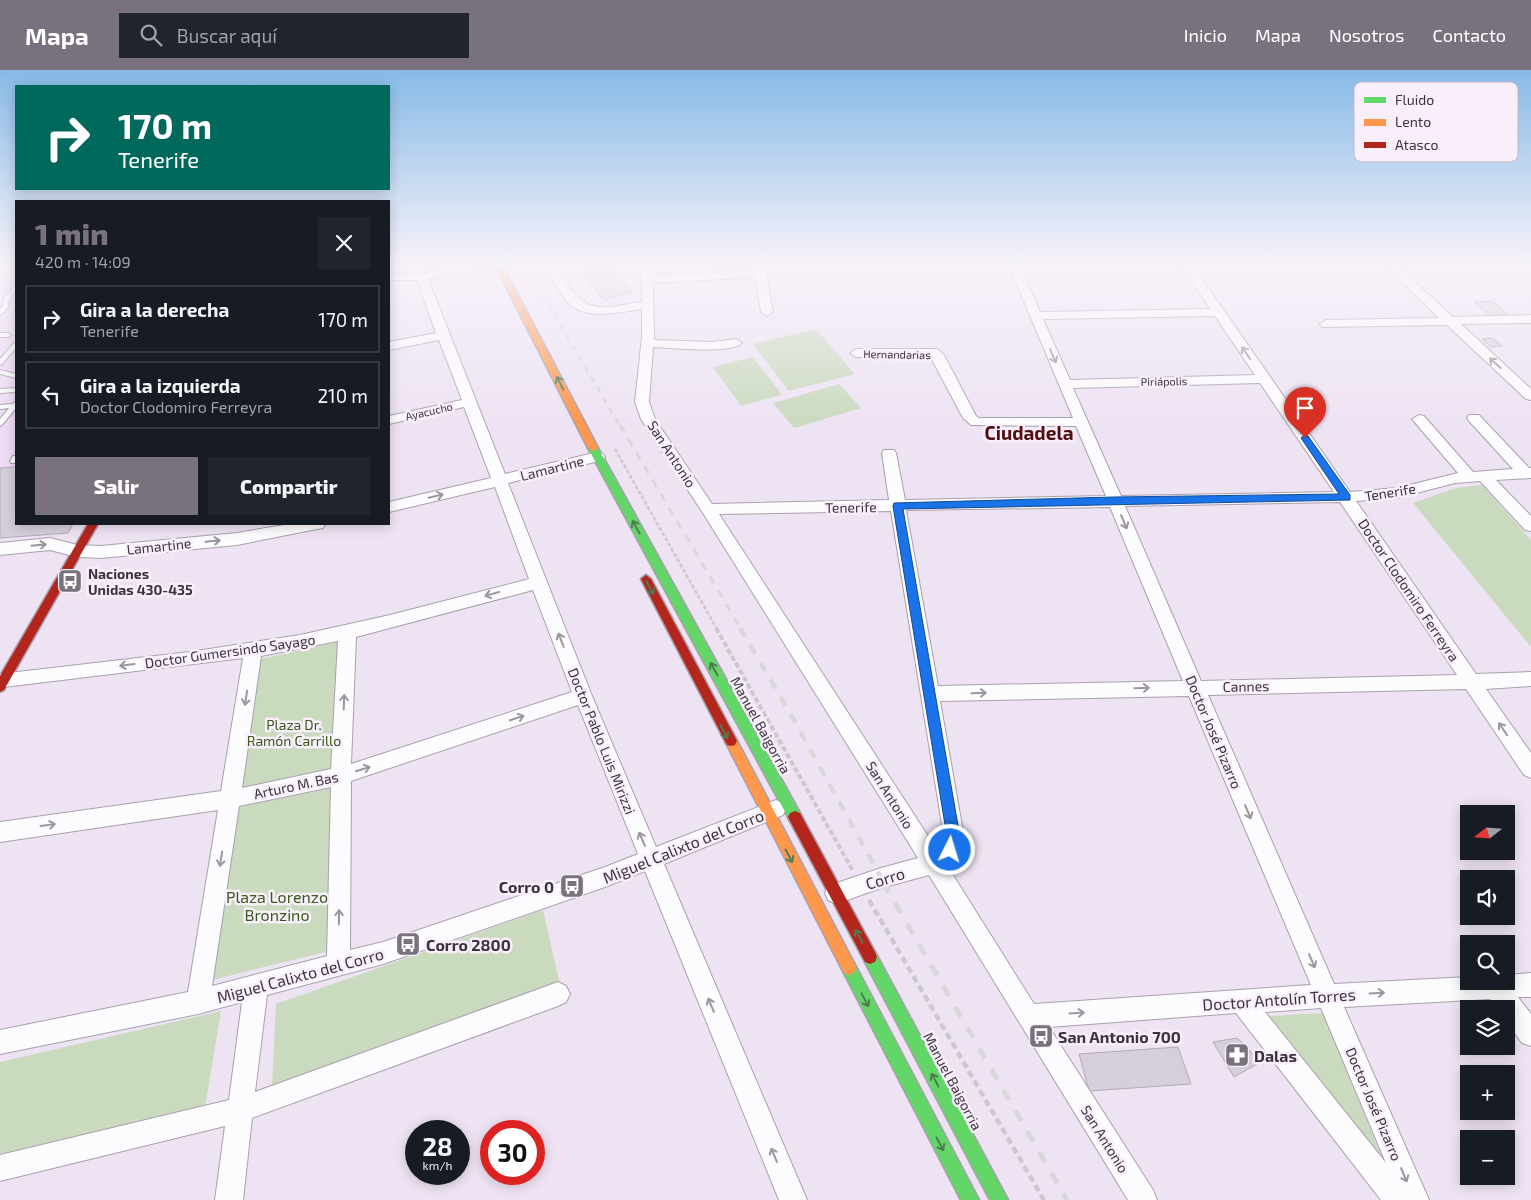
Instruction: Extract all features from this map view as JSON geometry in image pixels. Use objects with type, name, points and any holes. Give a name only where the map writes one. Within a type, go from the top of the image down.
[{"type":"main road","points":[[514,316],[540,372]]},
{"type":"main road","name":"Manuel Baigorria","points":[[516,316],[588,460],[788,804],[999,1200]]},
{"type":"main road","points":[[2,684],[92,525]]},
{"type":"main road","points":[[639,566],[766,813],[970,1200]]},
{"type":"main road","points":[[813,901],[836,893]]},
{"type":"street","name":"Doctor Pablo Luis Mirizzi","points":[[436,316],[583,696],[793,1200]]},
{"type":"street","name":"San Antonio","points":[[648,316],[648,343],[642,390],[642,402],[648,419],[708,509],[934,864],[1143,1200]]},
{"type":"street","points":[[1035,316],[1047,316]]},
{"type":"street","name":"Doctor José Pizarro","points":[[1035,316],[1415,1200]]},
{"type":"street","name":"Doctor Clodomiro Ferreyra","points":[[1221,316],[1531,769]]},
{"type":"street","points":[[1442,316],[1531,396]]},
{"type":"street","points":[[1326,324],[1531,318]]},
{"type":"street","points":[[390,346],[443,335]]},
{"type":"street","points":[[648,343],[712,346],[736,343]]},
{"type":"street","name":"Hernandarias","points":[[856,353],[929,352],[938,355],[970,418],[976,422],[1081,422]]},
{"type":"street","name":"Piriápolis","points":[[1064,384],[1264,379]]},
{"type":"street","name":"Ayacucho","points":[[390,420],[469,402]]},
{"type":"street","points":[[1474,418],[1528,473]]},
{"type":"street","points":[[1419,420],[1469,477]]},
{"type":"street","points":[[889,452],[954,837],[950,850],[943,860],[934,864]]},
{"type":"street","name":"Lamartine","points":[[390,507],[588,460]]},
{"type":"street","name":"Tenerife","points":[[708,509],[1114,500],[1346,498],[1397,493],[1440,481],[1469,477],[1528,473]]},
{"type":"street","points":[[1484,476],[1531,526]]},
{"type":"street","name":"Lamartine","points":[[0,549],[50,544],[78,551],[101,552],[237,538],[311,525]]},
{"type":"street","name":"Doctor Gumersindo Sayago","points":[[2,684],[253,650],[347,632],[539,582]]},
{"type":"street","points":[[338,966],[341,776],[347,632]]},
{"type":"street","points":[[198,1002],[253,650]]},
{"type":"street","name":"Cannes","points":[[930,694],[1471,682],[1531,678]]},
{"type":"street","name":"Arturo M. Bas","points":[[0,832],[230,799],[341,776],[583,696]]},
{"type":"street","name":"Miguel Calixto del Corro","points":[[0,1042],[198,1002],[338,966],[400,947],[606,877],[788,804]]},
{"type":"street","name":"Corro","points":[[836,893],[881,878],[934,864]]},
{"type":"street","name":"Doctor Antolín Torres","points":[[1515,985],[1531,984]]},
{"type":"street","points":[[229,1200],[256,988]]},
{"type":"street","name":"Doctor Antolín Torres","points":[[1028,1016],[1241,1001],[1460,989]]},
{"type":"street","points":[[1497,990],[1531,1034]]},
{"type":"street","points":[[0,1168],[240,1110],[558,994]]},
{"type":"street","name":"Doctor José Pizarro","points":[[1241,1001],[1398,1200]]},
{"type":"lane","points":[[0,335],[8,335]]},
{"type":"lane","points":[[0,363],[15,345]]},
{"type":"lane","points":[[7,354],[15,352]]},
{"type":"lane","points":[[0,372],[15,376]]},
{"type":"lane","points":[[0,391],[15,390]]},
{"type":"lane","points":[[0,408],[15,406]]},
{"type":"lane","points":[[0,424],[15,407]]},
{"type":"path","points":[[611,442],[861,885],[1044,1200]]},
{"type":"shaded area","points":[[0,316],[15,316],[15,467],[0,468]]},
{"type":"green space","points":[[816,329],[855,374],[789,391],[753,344]]},
{"type":"green space","points":[[753,357],[782,395],[741,406],[713,367]]},
{"type":"green space","points":[[839,384],[861,408],[794,428],[773,403]]},
{"type":"green space","points":[[1482,485],[1531,540],[1531,647],[1413,503],[1456,488]]},
{"type":"green space","name":"Plaza Dr. Ramón Carrillo","points":[[342,641],[336,771],[242,790],[261,659]]},
{"type":"green space","name":"Plaza Lorenzo Bronzino","points":[[336,787],[329,951],[212,980],[237,807]]},
{"type":"green space","points":[[543,910],[560,985],[283,1086],[272,1085],[276,1004]]},
{"type":"green space","points":[[221,1011],[204,1114],[0,1164],[0,1062]]},
{"type":"green space","points":[[1323,1013],[1382,1158],[1268,1016]]},
{"type":"building","points":[[1493,338],[1502,346],[1491,347],[1482,339]]},
{"type":"building","points":[[15,467],[15,525],[72,525],[68,533],[0,538],[0,468]]},
{"type":"building","name":"Dalas","points":[[1237,1038],[1247,1047],[1259,1063],[1234,1077],[1213,1042]]},
{"type":"building","points":[[1178,1047],[1191,1084],[1089,1091],[1079,1054]]},
{"type":"railway","points":[[555,316],[620,426]]},
{"type":"railway","points":[[620,425],[741,629]]},
{"type":"railway","points":[[740,628],[790,713],[884,883]]},
{"type":"railway","points":[[883,882],[1067,1200]]},
{"type":"traffic: fast","points":[[593,448],[795,817]]},
{"type":"traffic: fast","points":[[870,957],[999,1200]]},
{"type":"traffic: fast","points":[[849,968],[970,1200]]},
{"type":"traffic: slow","points":[[524,316],[593,448]]},
{"type":"traffic: slow","points":[[731,741],[849,968]]},
{"type":"traffic: jam","points":[[0,687],[92,525]]},
{"type":"traffic: jam","points":[[646,579],[731,741]]},
{"type":"traffic: jam","points":[[795,817],[870,957]]},
{"type":"place","name":"Naciones Unidas 430-435","points":[[70,581]]},
{"type":"place","name":"Corro 0","points":[[572,886]]},
{"type":"place","name":"Corro 2800","points":[[408,944]]},
{"type":"place","name":"San Antonio 700","points":[[1041,1036]]},
{"type":"place","name":"Dalas","points":[[1237,1055]]},
{"type":"district","name":"Ciudadela","points":[[1029,432]]},
{"type":"route","points":[[950,850],[954,837],[898,506],[1114,500],[1346,498],[1305,438]]}]
